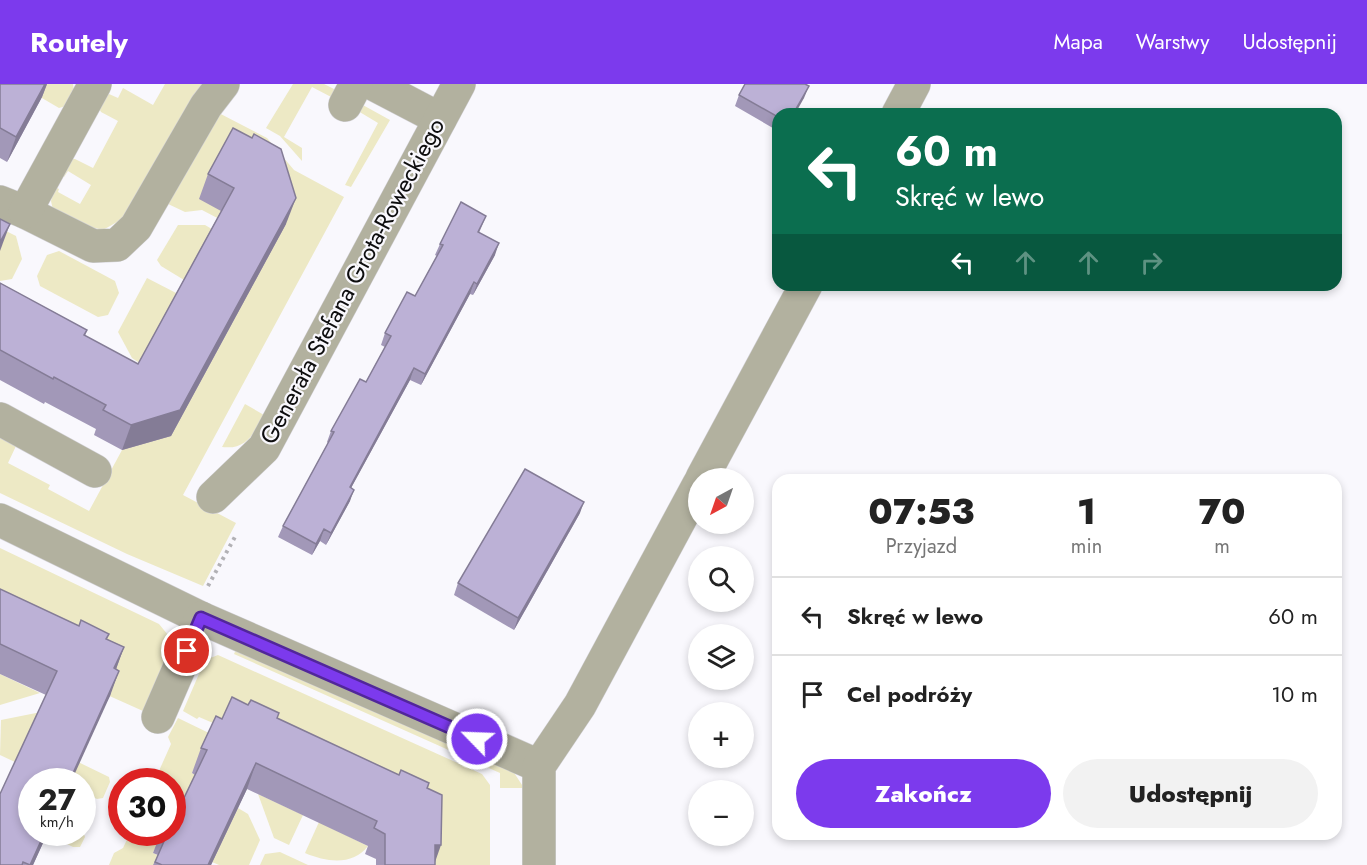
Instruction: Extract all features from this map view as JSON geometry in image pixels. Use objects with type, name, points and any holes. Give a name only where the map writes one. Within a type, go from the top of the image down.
[{"type":"street","points":[[95,84],[13,207],[93,246],[117,245],[136,227],[206,106],[223,84]]},
{"type":"street","points":[[373,84],[440,119]]},
{"type":"street","name":"Generała Stefana Grota-Roweckiego","points":[[213,497],[264,448],[459,84]]},
{"type":"street","points":[[901,108],[914,84]]},
{"type":"street","points":[[707,468],[803,291]]},
{"type":"street","points":[[0,419],[95,471]]},
{"type":"street","points":[[540,865],[539,766],[580,705],[688,504]]},
{"type":"street","points":[[0,520],[201,618],[539,766]]},
{"type":"street","points":[[158,717],[201,618]]},
{"type":"path","points":[[210,582],[236,535]]},
{"type":"shaded area","points":[[18,84],[73,84],[74,91],[66,106],[59,108]]},
{"type":"shaded area","points":[[165,84],[206,84],[124,218],[103,230],[73,223],[53,210],[51,201],[55,187],[59,189],[58,192],[80,204],[91,185],[68,171],[64,177],[60,174],[69,159],[75,159],[93,168],[118,121],[101,112],[98,106],[102,97],[109,94],[118,98],[123,88],[153,105]]},
{"type":"shaded area","points":[[293,84],[324,84],[338,91],[335,99],[312,87],[284,137],[302,148],[302,161],[280,136],[266,128]]},
{"type":"shaded area","points":[[361,104],[390,120],[351,187],[345,185],[378,123],[358,111]]},
{"type":"shaded area","points":[[213,110],[267,138],[294,170],[344,197],[183,495],[236,523],[203,586],[127,554],[0,493],[0,430],[16,446],[8,463],[50,485],[48,489],[89,511],[122,450],[139,439],[146,443],[151,436],[159,439],[171,435],[237,314],[227,214],[223,221],[202,210],[185,212],[166,203]]},
{"type":"shaded area","points":[[178,225],[205,225],[217,232],[189,283],[161,266],[157,260]]},
{"type":"shaded area","points":[[0,228],[16,236],[22,259],[12,279],[0,281]]},
{"type":"shaded area","points":[[59,251],[115,281],[119,293],[108,315],[98,317],[40,286],[37,276],[47,255]]},
{"type":"shaded area","points":[[147,278],[180,295],[144,366],[132,358],[118,332]]},
{"type":"shaded area","points":[[245,404],[264,415],[253,434],[243,443],[237,446],[222,447]]},
{"type":"shaded area","points":[[0,548],[159,624],[168,635],[177,639],[143,711],[105,694],[0,619]]},
{"type":"shaded area","points":[[238,645],[509,765],[524,788],[500,788],[500,773],[234,654]]},
{"type":"shaded area","points":[[218,655],[482,774],[490,785],[490,865],[432,865],[220,726],[199,717],[197,719],[183,711],[205,660]]},
{"type":"shaded area","points":[[0,674],[40,693],[0,705]]},
{"type":"shaded area","points":[[41,712],[17,763],[0,755],[1,720]]},
{"type":"shaded area","points":[[178,718],[211,734],[192,773],[197,776],[186,798],[186,768],[160,768],[171,744],[168,737]]},
{"type":"shaded area","points":[[74,760],[90,768],[70,768]]},
{"type":"shaded area","points":[[96,771],[108,777],[108,787],[103,798],[97,799]]},
{"type":"shaded area","points":[[258,794],[303,815],[289,845],[274,838]]},
{"type":"shaded area","points":[[238,808],[248,814],[260,840],[249,865],[219,865],[212,862]]},
{"type":"shaded area","points":[[319,822],[368,846],[355,857],[340,860],[323,859],[305,853]]},
{"type":"shaded area","points":[[124,846],[156,846],[153,853],[160,856],[156,865],[109,865],[114,853]]},
{"type":"shaded area","points":[[280,852],[308,865],[260,865],[265,854]]},
{"type":"building","points":[[0,84],[45,84],[16,137],[0,128]]},
{"type":"building","points":[[745,84],[805,84],[809,86],[796,108],[772,108],[772,114],[739,95]]},
{"type":"building","points":[[233,128],[252,138],[254,134],[281,149],[296,198],[180,410],[131,425],[103,410],[106,405],[0,350],[0,283],[87,330],[84,335],[138,364],[234,188],[208,174]]},
{"type":"building","points":[[461,202],[486,216],[478,232],[499,243],[477,284],[474,282],[425,374],[414,368],[350,487],[354,490],[331,533],[324,529],[316,544],[283,526],[360,379],[366,382],[391,336],[385,333],[407,292],[415,296],[443,245],[440,244]]},
{"type":"building","points":[[0,219],[10,224],[0,242]]},
{"type":"building","points":[[525,469],[584,502],[518,618],[458,583]]},
{"type":"building","points":[[0,589],[79,626],[81,620],[109,634],[106,639],[124,647],[114,668],[119,671],[75,768],[18,768],[18,846],[39,846],[30,865],[23,862],[22,865],[0,865],[0,794],[57,671],[0,644]]},
{"type":"building","points":[[232,697],[248,705],[251,700],[279,713],[277,718],[399,775],[401,770],[429,783],[427,788],[442,795],[441,845],[435,845],[435,865],[385,865],[385,834],[374,828],[377,821],[256,763],[208,865],[162,865],[155,862],[162,846],[186,846],[186,794],[207,750],[201,748],[216,716],[222,719]]},
{"type":"route","points":[[187,651],[201,618],[477,739]]}]
